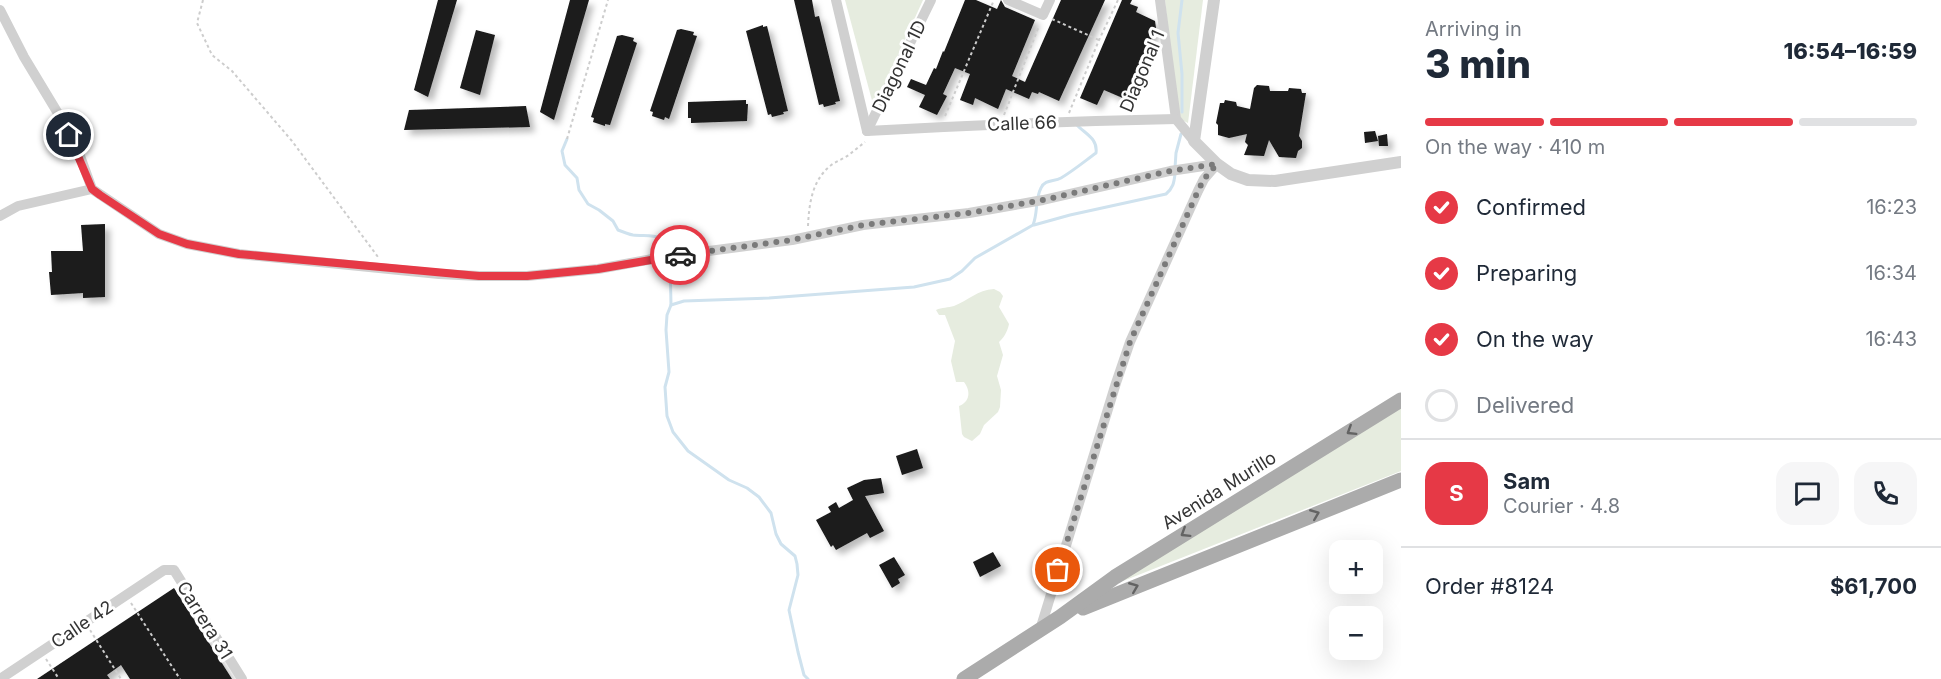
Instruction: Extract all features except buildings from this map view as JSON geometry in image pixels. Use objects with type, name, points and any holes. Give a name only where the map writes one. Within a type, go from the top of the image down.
[{"type":"main road","name":"Avenida Murillo","points":[[964,679],[1060,617],[1115,577],[1401,400]]},
{"type":"main road","name":"Avenida Murillo","points":[[1060,617],[1401,480]]},
{"type":"street","points":[[836,0],[873,131]]},
{"type":"street","name":"Diagonal 1D","points":[[873,131],[931,0]]},
{"type":"street","points":[[1008,0],[1043,15],[1050,0]]},
{"type":"street","points":[[1160,0],[1176,119],[1194,141],[1217,164],[1231,174],[1248,180],[1275,181],[1401,162]]},
{"type":"street","points":[[1194,141],[1214,0]]},
{"type":"street","points":[[0,10],[24,57],[62,120],[80,156],[92,189],[159,234],[187,244],[239,254],[387,269],[479,276],[527,276],[598,269],[676,255],[792,240],[863,225],[969,213],[1217,164]]},
{"type":"street","name":"Calle 66","points":[[873,131],[1001,123],[1176,119]]},
{"type":"street","points":[[1040,630],[1130,342],[1198,191],[1204,179],[1217,164]]},
{"type":"street","points":[[0,216],[18,206],[92,189]]},
{"type":"street","name":"Calle 42","points":[[0,679],[164,570]]},
{"type":"street","name":"Carrera 31","points":[[164,570],[174,570],[242,679]]},
{"type":"path","points":[[203,0],[197,23],[212,55],[232,71],[292,141],[387,269]]},
{"type":"path","points":[[567,139],[608,0]]},
{"type":"path","points":[[941,126],[994,0]]},
{"type":"path","points":[[1065,121],[1118,0]]},
{"type":"path","points":[[1001,123],[1043,15],[1099,40]]},
{"type":"path","name":"Diagonal 1","points":[[1120,120],[1163,21]]},
{"type":"path","points":[[810,236],[808,227],[810,202],[815,186],[830,166],[850,154],[873,131]]},
{"type":"path","points":[[126,595],[180,679]]},
{"type":"path","points":[[85,622],[121,679]]},
{"type":"path","points":[[41,652],[59,679]]},
{"type":"shaded area","points":[[845,0],[923,0],[874,108]]},
{"type":"shaded area","points":[[1165,0],[1203,0],[1188,123],[1178,118]]},
{"type":"shaded area","points":[[994,289],[1003,296],[999,307],[1009,324],[999,342],[1003,355],[997,376],[1001,390],[1000,407],[972,441],[962,434],[959,406],[967,399],[968,392],[964,382],[956,382],[951,361],[955,341],[945,315],[939,315],[936,310],[954,306],[978,293]]},
{"type":"shaded area","points":[[1401,408],[1401,471],[1118,583]]},
{"type":"waterway","points":[[1182,0],[1178,33],[1182,74],[1182,112]]},
{"type":"waterway","points":[[671,305],[684,301],[769,298],[914,287],[950,279],[975,258],[1033,225],[1039,192],[1043,185],[1061,178],[1096,153],[1093,140],[1076,124]]},
{"type":"waterway","points":[[1175,168],[1181,134]]},
{"type":"waterway","points":[[567,139],[562,151],[565,165],[577,178],[579,190],[588,204],[613,221],[618,230],[633,235],[661,238],[665,241],[669,253]]},
{"type":"waterway","points":[[1034,225],[1166,194],[1173,185],[1175,174]]},
{"type":"waterway","points":[[670,259],[671,305],[667,315],[666,330],[669,372],[665,387],[667,416],[673,432],[688,451],[729,480],[747,488],[759,497],[771,513],[781,544],[795,556],[798,575],[789,610],[804,675],[808,679]]},
{"type":"way so far","points":[[680,255],[792,240],[863,225],[969,213],[1043,200],[1170,171],[1217,164],[1204,179],[1198,191],[1130,342],[1058,570]]},
{"type":"route","points":[[69,135],[80,156],[92,189],[100,195],[159,234],[187,244],[226,252],[479,276],[527,276],[598,269],[680,255]]}]
